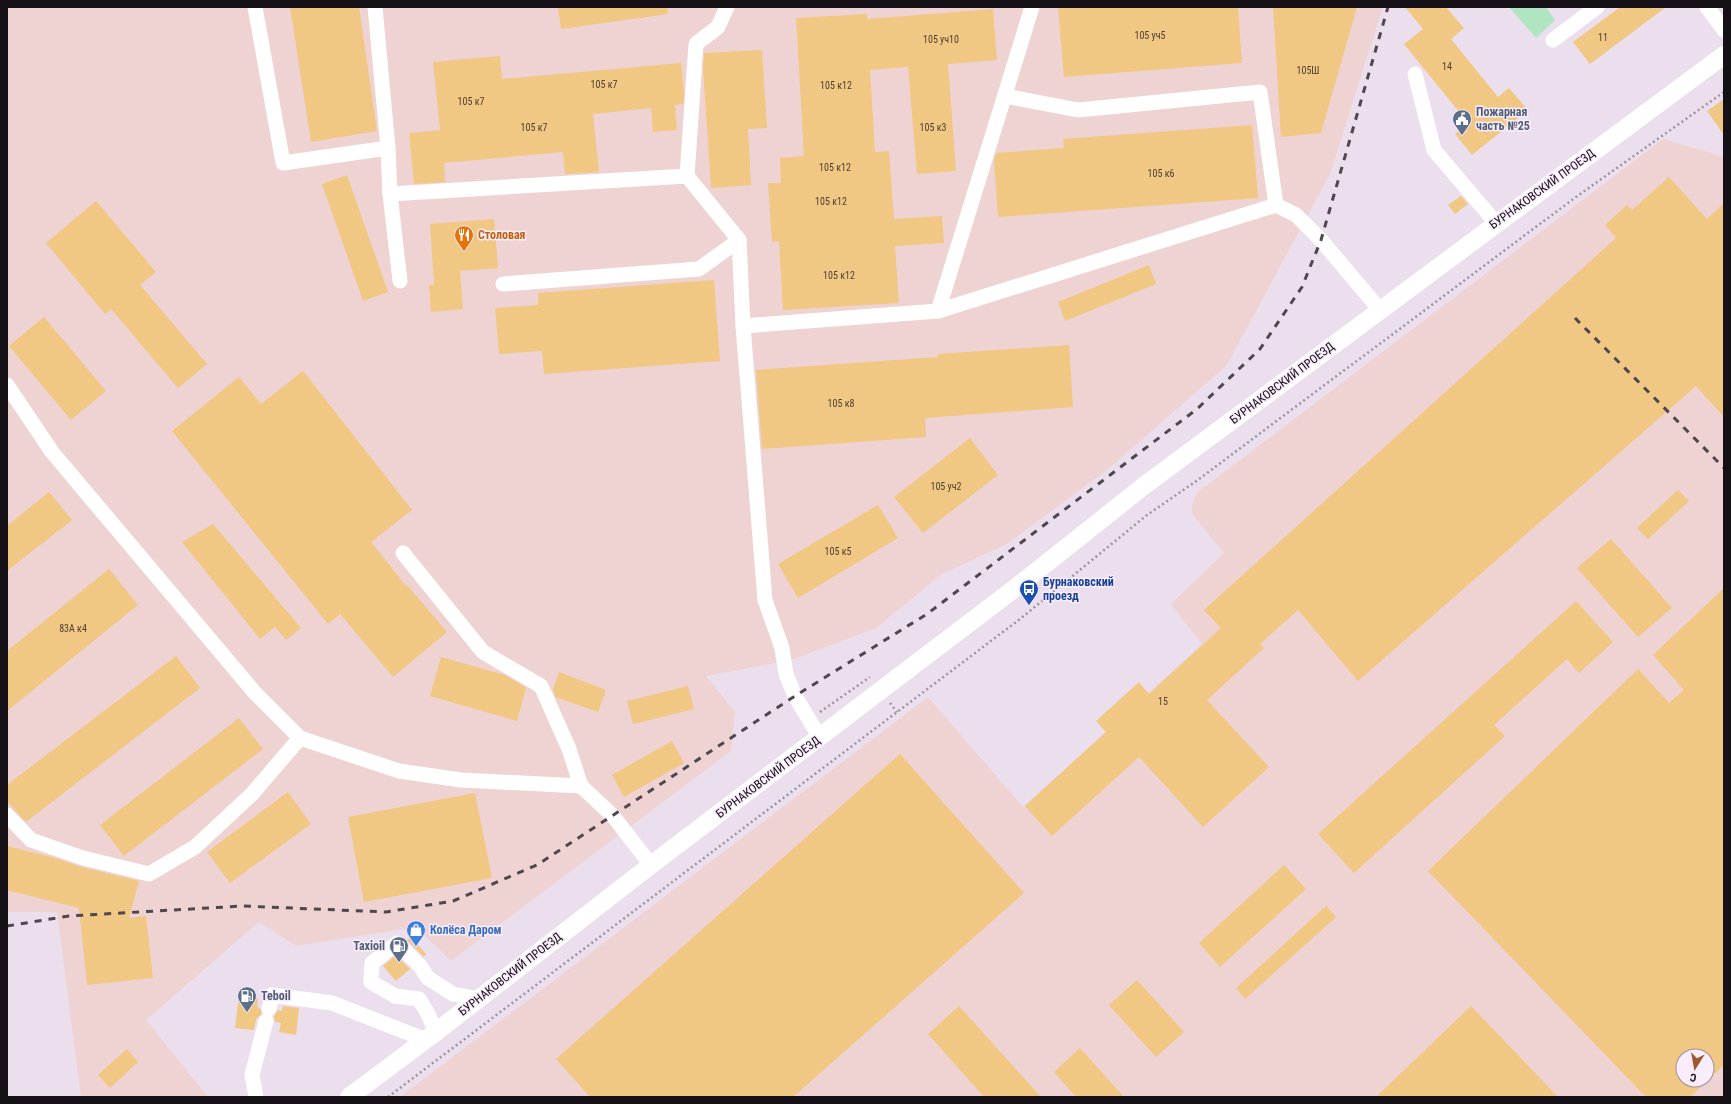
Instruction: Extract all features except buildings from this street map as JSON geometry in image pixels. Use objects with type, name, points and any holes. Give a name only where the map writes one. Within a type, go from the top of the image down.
[{"type":"main road","name":"БУРНАКОВСКИЙ ПРОЕЗД","points":[[350,1097],[651,865],[1008,594],[1145,485],[1724,55]]},
{"type":"lane","points":[[255,7],[283,163],[388,148]]},
{"type":"lane","points":[[375,7],[388,148],[390,194],[400,281]]},
{"type":"lane","points":[[727,7],[718,27],[696,44],[687,176],[739,240],[744,326],[765,600],[782,648],[786,674],[795,696],[820,738]]},
{"type":"lane","points":[[938,311],[1032,7]]},
{"type":"lane","points":[[1553,40],[1597,7]]},
{"type":"lane","points":[[1707,7],[1724,30]]},
{"type":"lane","points":[[1415,74],[1434,150],[1496,223]]},
{"type":"lane","points":[[1004,96],[1078,110],[1260,92],[1276,205]]},
{"type":"lane","points":[[390,194],[687,176]]},
{"type":"lane","points":[[744,326],[938,311],[1276,205],[1296,215],[1321,240],[1380,310]]},
{"type":"lane","points":[[503,284],[699,269],[739,240]]},
{"type":"lane","points":[[7,384],[52,452],[255,693],[300,738],[400,771],[461,780],[581,786]]},
{"type":"lane","points":[[403,553],[483,652],[541,686],[569,748],[581,786],[613,816],[651,865]]},
{"type":"lane","points":[[7,815],[31,840],[83,858],[149,874],[195,847],[251,795],[300,738]]},
{"type":"lane","points":[[256,1097],[252,1075],[272,995],[332,1003],[431,1036],[427,1012],[419,999],[395,996],[371,982],[372,963],[397,943],[420,966],[428,978],[453,994],[479,999]]},
{"type":"path","points":[[388,1097],[1020,619],[1147,515],[1194,482],[1576,197],[1724,92]]},
{"type":"shaded area","points":[[7,7],[1383,7],[1330,174],[1227,365],[1107,470],[1007,544],[942,574],[876,628],[792,660],[706,676],[735,712],[731,751],[451,961],[416,927],[296,946],[259,922],[146,1020],[208,1097],[81,1097],[57,912],[7,912]]},
{"type":"shaded area","points":[[1663,139],[1724,157],[1724,1097],[400,1097],[928,697],[1023,807],[1202,644],[1171,604],[1224,553],[1192,514],[1192,505],[1198,492]]},
{"type":"green space","points":[[1509,7],[1546,7],[1555,20],[1536,38]]},
{"type":"railway","points":[[7,926],[69,916],[243,906],[386,912],[453,901],[537,865],[795,696],[927,614],[1197,409],[1260,349],[1302,287],[1321,240],[1388,7]]},
{"type":"railway","points":[[1575,318],[1724,468]]},
{"type":"place","name":"Пожарная часть №25","points":[[1462,136]]},
{"type":"place","name":"Столовая","points":[[464,252]]},
{"type":"place","name":"Бурнаковский проезд","points":[[1029,606]]},
{"type":"place","name":"Колёса Даром","points":[[416,947]]},
{"type":"place","name":"Taxioil","points":[[399,963]]},
{"type":"place","name":"Teboil","points":[[247,1013]]}]
